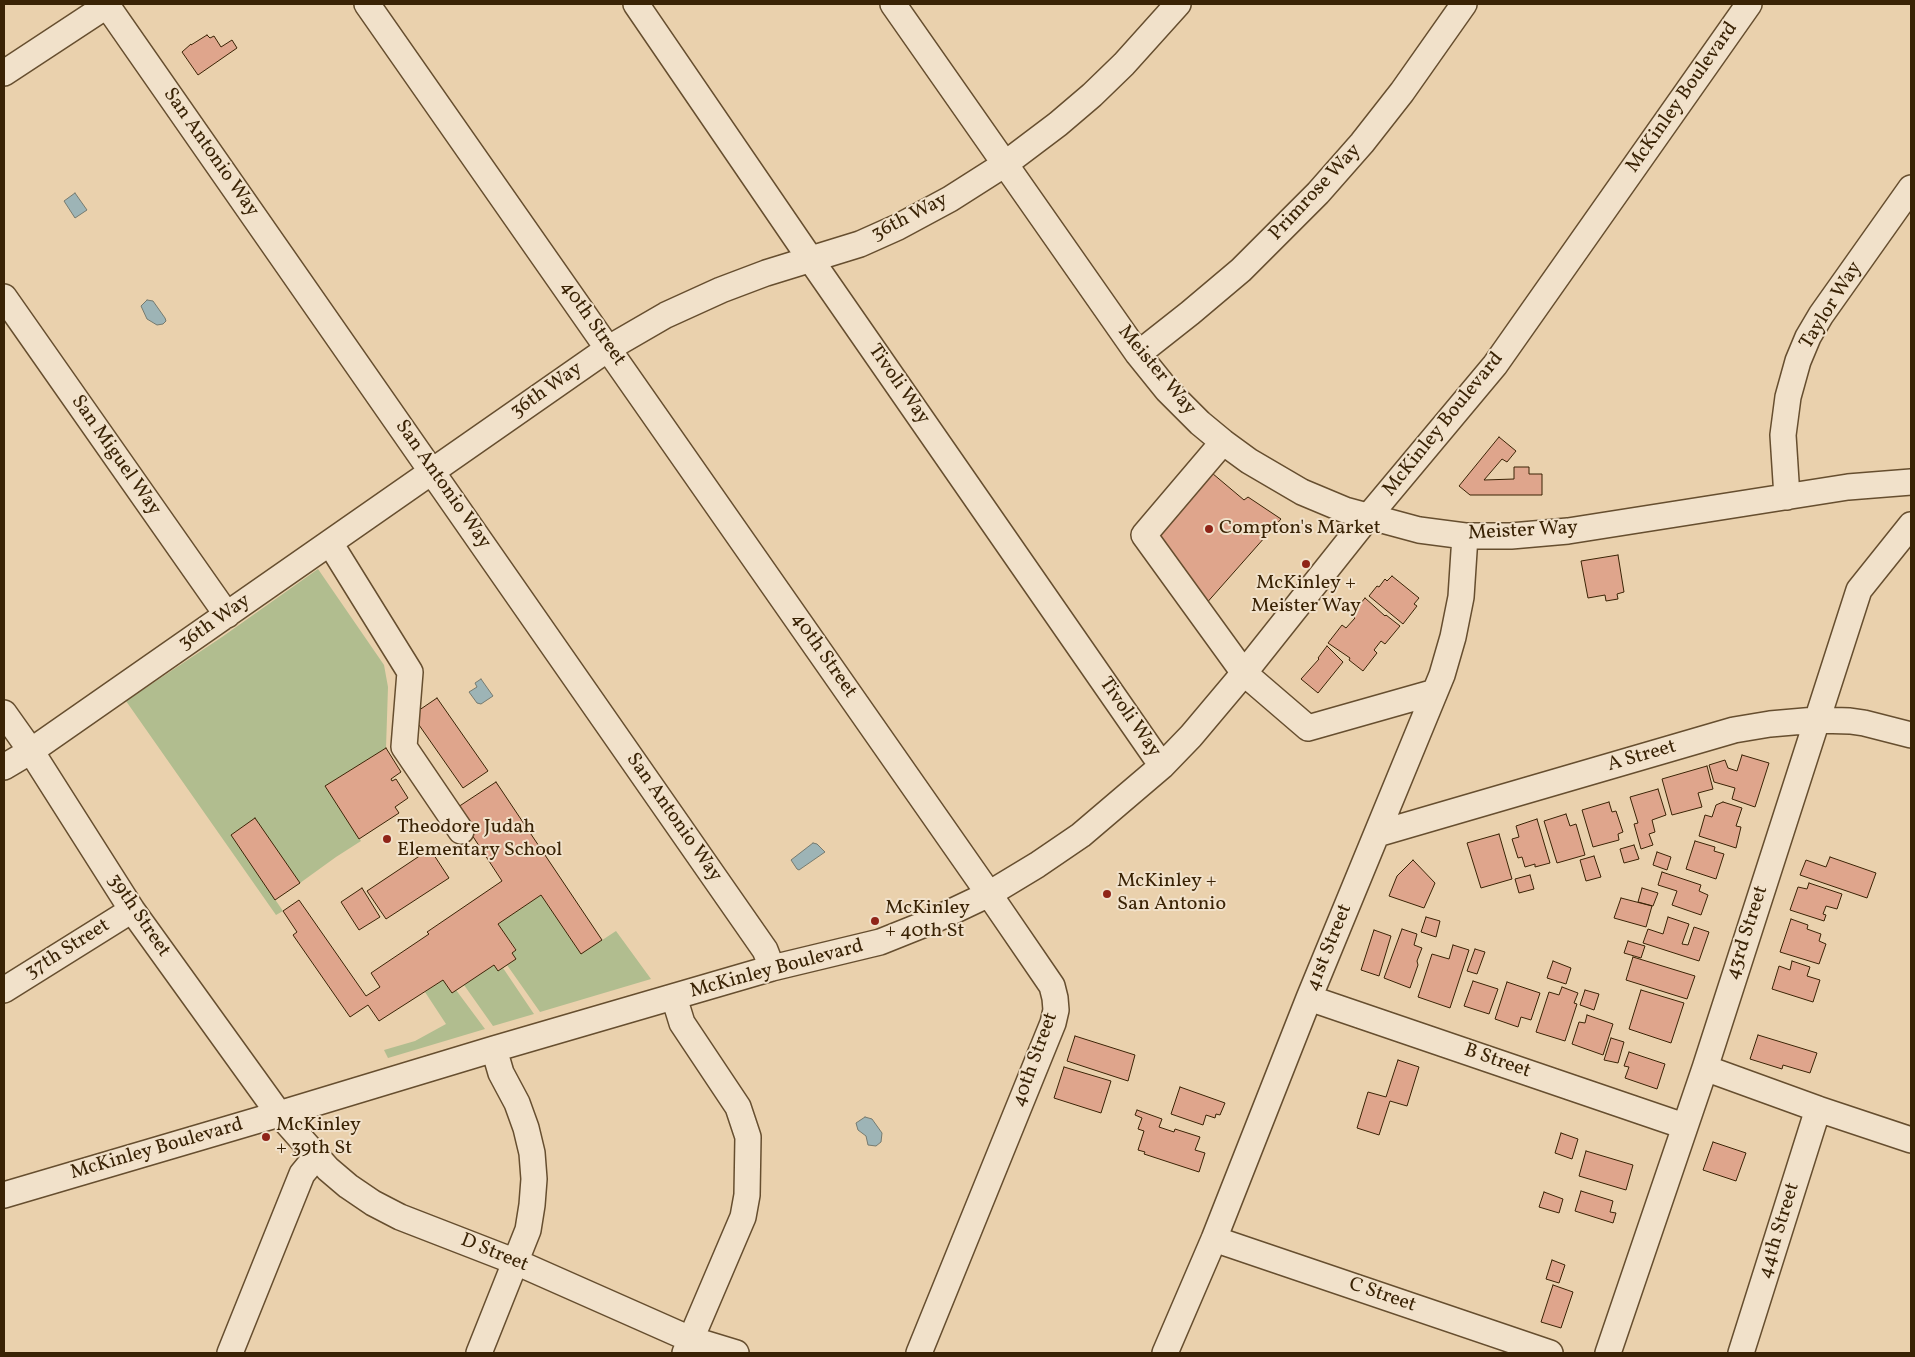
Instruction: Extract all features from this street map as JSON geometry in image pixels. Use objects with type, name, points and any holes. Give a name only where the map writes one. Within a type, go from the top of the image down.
[{"type":"street","points":[[4,73],[107,4]]},
{"type":"street","name":"San Antonio Way","points":[[107,4],[765,950],[772,968]]},
{"type":"street","name":"40th Street","points":[[368,4],[1046,975],[1055,998],[1056,1010],[1053,1023],[919,1353]]},
{"type":"street","name":"Tivoli Way","points":[[636,4],[1162,766]]},
{"type":"street","name":"Meister Way","points":[[894,4],[1138,354],[1167,390],[1200,423],[1223,442],[1275,477],[1302,492],[1318,509],[1368,517],[1419,530],[1465,536],[1511,536],[1568,531],[1848,487],[1911,482]]},
{"type":"street","name":"36th Way","points":[[4,767],[31,751],[609,348],[666,315],[721,290],[766,273],[860,244],[898,227],[950,199],[1005,164],[1058,124],[1092,95],[1124,64],[1178,4]]},
{"type":"street","name":"Primrose Way","points":[[1138,354],[1241,270],[1318,193],[1362,143],[1396,99],[1464,4]]},
{"type":"street","name":"McKinley Boulevard","points":[[4,1195],[772,968],[880,942],[930,922],[989,894],[1037,865],[1081,835],[1162,766],[1191,736],[1244,673],[1368,517],[1480,383],[1526,324],[1749,4]]},
{"type":"street","name":"Taylor Way","points":[[1787,497],[1783,436],[1788,398],[1798,361],[1808,337],[1821,315],[1911,188]]},
{"type":"street","name":"San Miguel Way","points":[[4,297],[227,615]]},
{"type":"street","points":[[1223,442],[1144,536],[1244,673],[1308,728],[1435,692]]},
{"type":"street","name":"43rd Street","points":[[1608,1353],[1705,1068],[1859,590],[1911,525]]},
{"type":"street","name":"41st Street","points":[[1165,1353],[1214,1239],[1309,998],[1435,692],[1453,636],[1461,597],[1465,536]]},
{"type":"street","points":[[330,543],[410,672],[404,747],[461,831]]},
{"type":"street","name":"39th Street","points":[[4,713],[31,751],[132,910],[279,1114]]},
{"type":"street","name":"A Street","points":[[1377,834],[1734,730],[1770,724],[1816,720],[1864,723],[1911,735]]},
{"type":"street","name":"37th Street","points":[[4,990],[132,910]]},
{"type":"street","points":[[674,997],[680,1018],[738,1107],[748,1137],[747,1195],[743,1217],[688,1346]]},
{"type":"street","name":"B Street","points":[[1309,998],[1684,1126]]},
{"type":"street","points":[[478,1353],[528,1230],[534,1179],[532,1153],[523,1120],[517,1103],[501,1073],[494,1049]]},
{"type":"street","points":[[1705,1068],[1911,1140]]},
{"type":"street","name":"44th Street","points":[[1741,1353],[1818,1109]]},
{"type":"street","name":"D Street","points":[[279,1114],[316,1157],[348,1186],[400,1217],[516,1262],[688,1346],[736,1353]]},
{"type":"street","points":[[230,1353],[302,1174],[316,1157]]},
{"type":"street","name":"C Street","points":[[1214,1239],[1550,1353]]},
{"type":"green space","points":[[318,569],[384,665],[388,687],[386,748],[325,786],[361,841],[300,883],[255,819],[231,835],[283,911],[276,915],[126,701],[222,637]]},
{"type":"green space","points":[[541,895],[581,954],[616,931],[651,979],[540,1012],[507,965],[516,959],[512,953],[516,949],[498,924]]},
{"type":"green space","points":[[494,965],[498,971],[503,968],[534,1014],[493,1026],[464,985]]},
{"type":"green space","points":[[443,980],[452,993],[456,990],[485,1029],[388,1058],[384,1050],[415,1041],[446,1024],[425,992]]},
{"type":"water","points":[[75,193],[87,210],[75,218],[64,201]]},
{"type":"water","points":[[147,300],[153,301],[165,318],[166,321],[163,324],[157,325],[147,319],[141,306]]},
{"type":"water","points":[[481,679],[493,696],[481,704],[477,703],[469,692],[477,687],[475,683]]},
{"type":"water","points":[[813,843],[817,844],[825,852],[799,870],[797,869],[791,860]]},
{"type":"water","points":[[865,1117],[872,1119],[882,1133],[881,1142],[876,1146],[868,1145],[866,1136],[858,1130],[856,1123]]},
{"type":"building","points":[[207,35],[210,38],[214,36],[221,47],[232,40],[237,48],[198,75],[182,52],[191,44]]},
{"type":"building","points":[[1499,437],[1516,451],[1507,462],[1502,459],[1484,480],[1514,479],[1514,467],[1529,467],[1529,474],[1542,474],[1542,495],[1470,495],[1459,486]]},
{"type":"building","points":[[1206,468],[1244,500],[1248,497],[1281,519],[1204,606],[1149,534]]},
{"type":"building","points":[[1618,555],[1624,592],[1617,594],[1618,599],[1606,601],[1605,595],[1588,598],[1581,561]]},
{"type":"building","points":[[1392,576],[1419,598],[1414,604],[1417,606],[1403,624],[1369,596],[1385,579],[1387,581]]},
{"type":"building","points":[[1365,598],[1385,616],[1400,626],[1385,644],[1381,641],[1374,650],[1377,653],[1363,671],[1349,660],[1350,658],[1328,643],[1342,625],[1346,628],[1355,618],[1351,615]]},
{"type":"building","points":[[1327,646],[1343,662],[1318,693],[1301,679],[1319,659]]},
{"type":"building","points":[[437,698],[488,771],[463,788],[412,715]]},
{"type":"building","points":[[386,748],[401,772],[391,779],[392,781],[396,779],[408,798],[395,807],[399,813],[359,839],[325,786]]},
{"type":"building","points":[[1742,755],[1769,763],[1755,807],[1732,799],[1735,788],[1714,782],[1709,765],[1725,760],[1728,768],[1737,771]]},
{"type":"building","points":[[1707,766],[1713,789],[1698,793],[1702,807],[1672,815],[1662,779]]},
{"type":"building","points":[[496,782],[602,940],[581,954],[541,895],[498,924],[516,950],[512,953],[516,959],[498,971],[494,965],[452,993],[443,980],[379,1021],[368,1005],[350,1017],[293,935],[297,932],[283,911],[299,900],[366,996],[380,987],[371,973],[502,881],[455,809]]},
{"type":"building","points":[[1658,789],[1666,815],[1652,820],[1655,832],[1649,834],[1653,845],[1641,849],[1634,824],[1638,823],[1630,797]]},
{"type":"building","points":[[1609,802],[1612,812],[1616,811],[1623,832],[1618,834],[1619,840],[1593,847],[1582,810]]},
{"type":"building","points":[[1723,802],[1742,808],[1736,826],[1741,827],[1736,848],[1699,836],[1705,815],[1712,817],[1716,805]]},
{"type":"building","points":[[1566,814],[1570,826],[1576,824],[1585,855],[1557,863],[1544,821]]},
{"type":"building","points":[[255,818],[300,883],[275,900],[231,835]]},
{"type":"building","points":[[1537,819],[1550,863],[1535,867],[1535,864],[1525,867],[1522,857],[1518,858],[1512,839],[1519,837],[1516,826]]},
{"type":"building","points":[[1499,834],[1512,879],[1481,888],[1467,843]]},
{"type":"building","points":[[1695,841],[1715,847],[1714,851],[1724,854],[1716,879],[1686,869]]},
{"type":"building","points":[[1634,845],[1639,859],[1624,863],[1620,849]]},
{"type":"building","points":[[430,849],[449,878],[386,919],[367,891]]},
{"type":"building","points":[[1657,852],[1671,857],[1667,870],[1653,865]]},
{"type":"building","points":[[1594,856],[1601,877],[1586,881],[1580,860]]},
{"type":"building","points":[[1830,857],[1876,873],[1867,898],[1800,875],[1806,860],[1826,867]]},
{"type":"building","points":[[1413,860],[1435,883],[1424,908],[1389,896],[1397,876]]},
{"type":"building","points":[[1662,872],[1701,885],[1699,891],[1708,895],[1701,915],[1672,905],[1677,891],[1658,885]]},
{"type":"building","points":[[1530,875],[1534,889],[1519,893],[1515,879]]},
{"type":"building","points":[[1809,883],[1842,894],[1837,909],[1826,906],[1823,914],[1826,915],[1824,921],[1790,910],[1798,887],[1807,889]]},
{"type":"building","points":[[362,888],[380,917],[359,930],[341,902]]},
{"type":"building","points":[[1642,888],[1658,893],[1653,906],[1638,902]]},
{"type":"building","points":[[1621,898],[1652,906],[1646,927],[1614,918]]},
{"type":"building","points":[[1426,917],[1440,921],[1436,937],[1421,932]]},
{"type":"building","points":[[1668,917],[1689,924],[1682,944],[1688,945],[1694,927],[1709,932],[1699,961],[1643,943],[1648,929],[1663,934]]},
{"type":"building","points":[[1791,919],[1808,925],[1807,929],[1821,934],[1819,941],[1826,944],[1819,964],[1780,952]]},
{"type":"building","points":[[1402,929],[1417,934],[1414,945],[1422,948],[1410,988],[1384,978]]},
{"type":"building","points":[[1374,930],[1391,936],[1379,976],[1361,970]]},
{"type":"building","points":[[1628,941],[1645,946],[1641,958],[1624,953]]},
{"type":"building","points":[[1453,945],[1469,950],[1450,1008],[1418,997],[1432,954],[1449,959]]},
{"type":"building","points":[[1475,949],[1485,952],[1477,974],[1467,971]]},
{"type":"building","points":[[1633,957],[1695,976],[1687,999],[1626,980]]},
{"type":"building","points":[[1553,961],[1571,968],[1566,984],[1547,978]]},
{"type":"building","points":[[1792,961],[1810,967],[1807,976],[1820,980],[1813,1002],[1772,989],[1779,966],[1790,970]]},
{"type":"building","points":[[1473,981],[1498,989],[1489,1014],[1464,1006]]},
{"type":"building","points":[[1507,982],[1540,993],[1531,1020],[1521,1017],[1518,1027],[1495,1019]]},
{"type":"building","points":[[1562,987],[1578,993],[1574,1003],[1577,1004],[1565,1041],[1536,1032],[1549,992],[1559,995]]},
{"type":"building","points":[[1585,990],[1599,994],[1594,1010],[1580,1005]]},
{"type":"building","points":[[1641,990],[1684,1003],[1671,1043],[1629,1029]]},
{"type":"building","points":[[1587,1015],[1613,1024],[1603,1055],[1572,1044],[1579,1022],[1585,1023]]},
{"type":"building","points":[[1758,1035],[1817,1053],[1810,1073],[1783,1065],[1782,1069],[1750,1059]]},
{"type":"building","points":[[1075,1036],[1135,1055],[1128,1081],[1067,1061]]},
{"type":"building","points":[[1611,1038],[1624,1042],[1618,1063],[1604,1060]]},
{"type":"building","points":[[1629,1052],[1665,1064],[1657,1089],[1625,1078],[1629,1067],[1624,1066]]},
{"type":"building","points":[[1398,1060],[1419,1067],[1407,1106],[1390,1101],[1379,1135],[1357,1128],[1368,1092],[1386,1097]]},
{"type":"building","points":[[1064,1067],[1111,1081],[1101,1113],[1054,1098]]},
{"type":"building","points":[[1180,1087],[1225,1103],[1220,1115],[1216,1114],[1215,1118],[1206,1115],[1203,1125],[1171,1114]]},
{"type":"building","points":[[1137,1110],[1162,1119],[1159,1127],[1174,1132],[1175,1129],[1200,1137],[1195,1150],[1205,1153],[1199,1172],[1144,1154],[1145,1152],[1138,1150],[1144,1131],[1138,1129],[1142,1118],[1135,1115]]},
{"type":"building","points":[[1561,1133],[1578,1139],[1572,1159],[1555,1153]]},
{"type":"building","points":[[1713,1142],[1746,1153],[1736,1181],[1703,1170]]},
{"type":"building","points":[[1586,1151],[1633,1165],[1626,1190],[1579,1176]]},
{"type":"building","points":[[1581,1191],[1613,1201],[1610,1212],[1616,1213],[1613,1223],[1575,1211]]},
{"type":"building","points":[[1544,1192],[1563,1199],[1559,1213],[1539,1207]]},
{"type":"building","points":[[1552,1260],[1565,1265],[1559,1283],[1546,1279]]},
{"type":"building","points":[[1553,1285],[1573,1292],[1561,1328],[1541,1322]]},
{"type":"place","name":"Compton's Market","points":[[1209,529]]},
{"type":"place","name":"McKinley + Meister Way","points":[[1306,564]]},
{"type":"place","name":"Theodore Judah Elementary School","points":[[387,839]]},
{"type":"place","name":"McKinley + San Antonio","points":[[1107,894]]},
{"type":"place","name":"McKinley + 40th St","points":[[875,921]]},
{"type":"place","name":"McKinley + 39th St","points":[[266,1137]]}]
